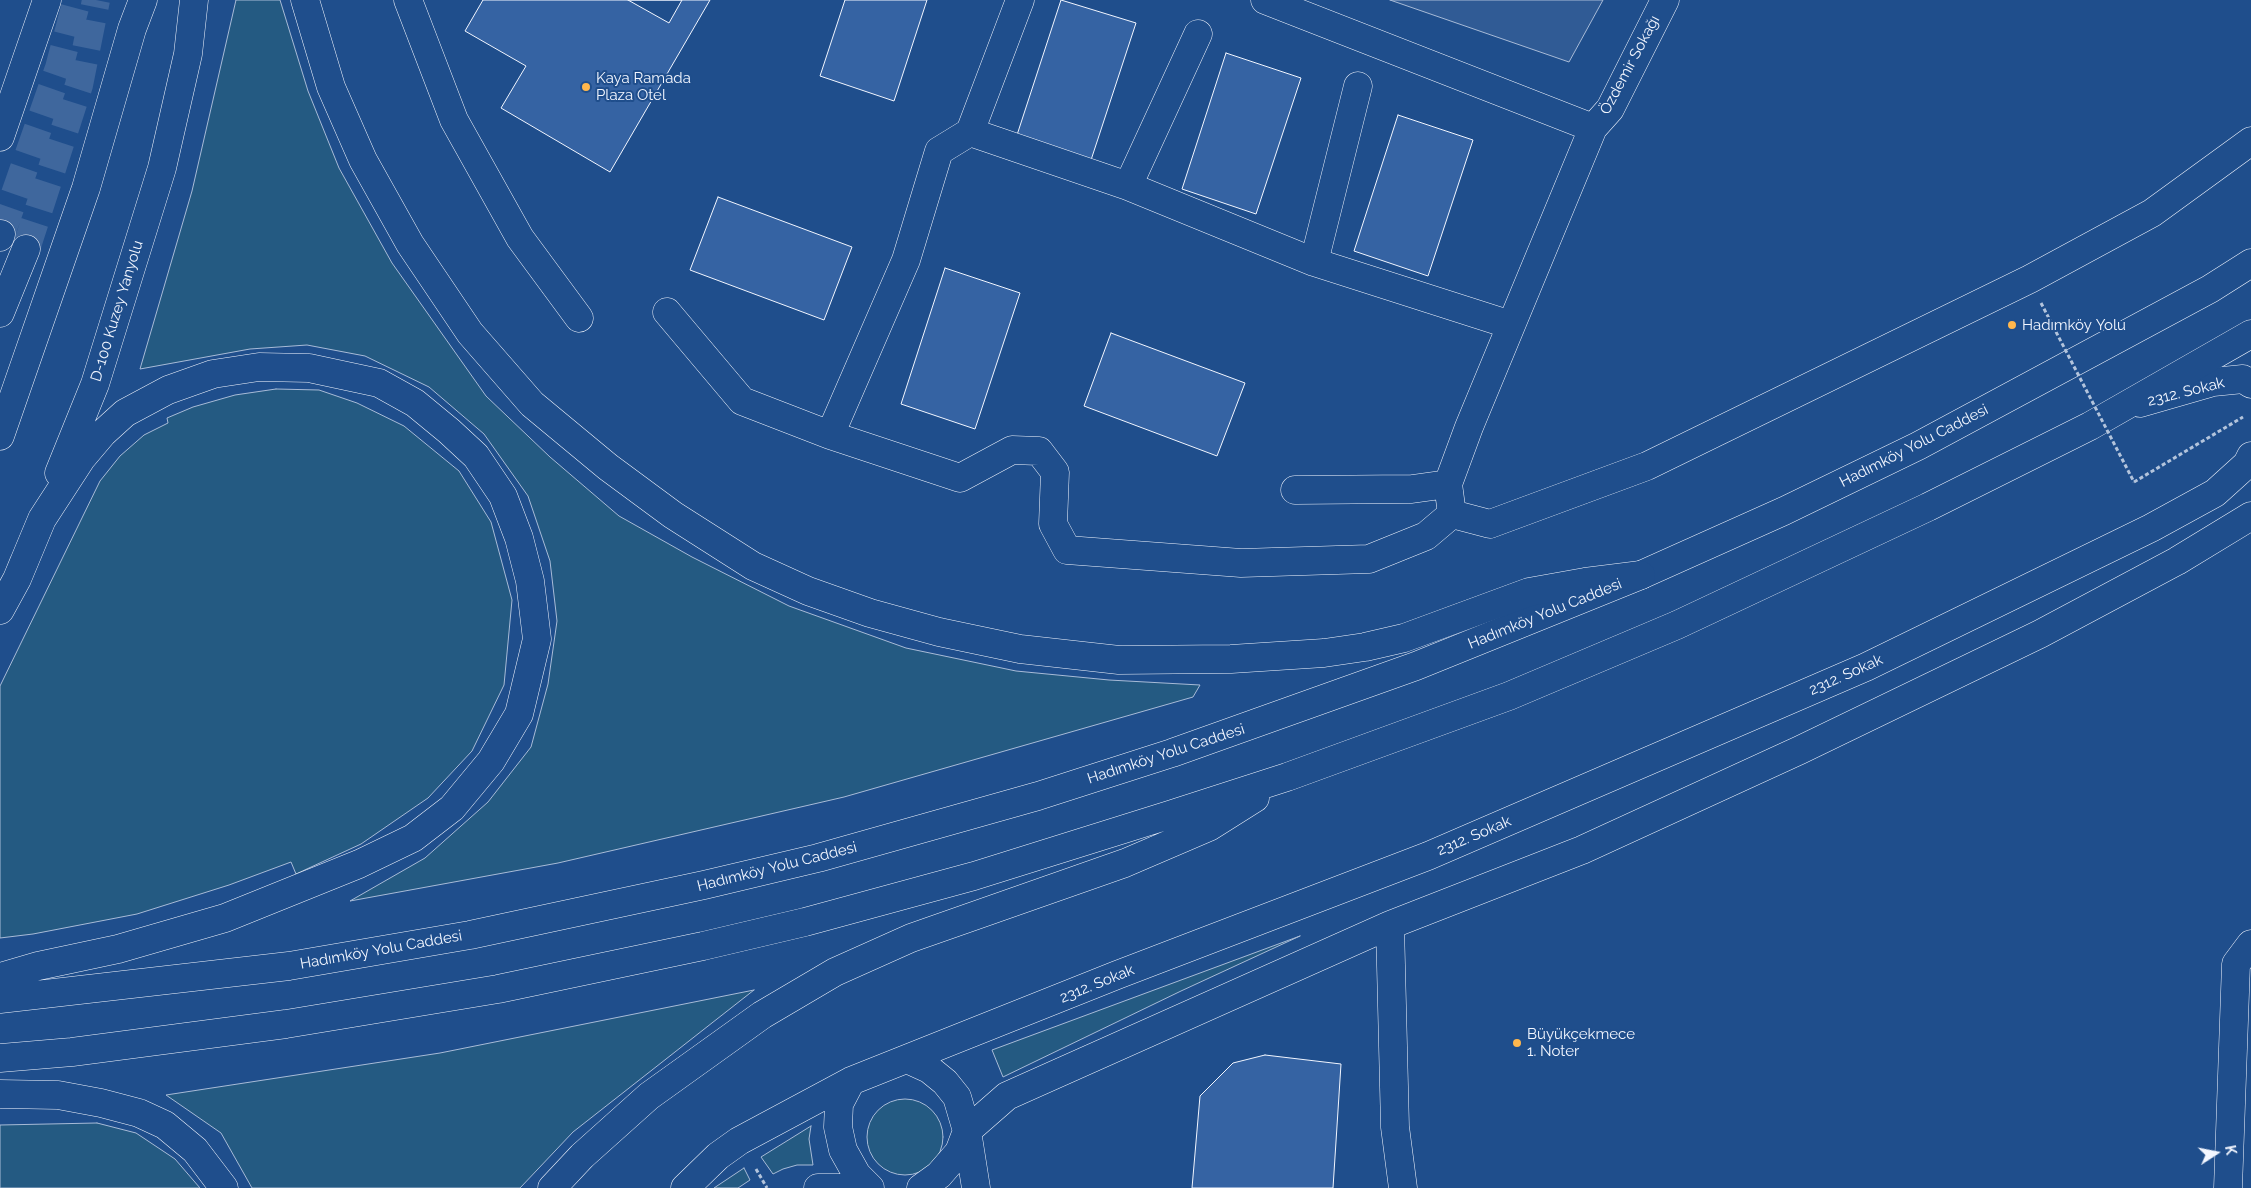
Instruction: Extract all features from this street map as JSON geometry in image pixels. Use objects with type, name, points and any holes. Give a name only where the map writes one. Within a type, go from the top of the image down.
[{"type":"main road","points":[[0,137],[47,0]]},
{"type":"main road","points":[[0,436],[86,188],[132,29],[143,0]]},
{"type":"main road","name":"D-100 Kuzey Yanyolu","points":[[0,610],[17,579],[95,384],[162,168],[188,54],[194,0]]},
{"type":"main road","points":[[305,0],[331,86],[363,160],[410,244],[470,333],[532,404],[608,467],[673,515],[753,566],[808,591],[870,613],[940,632],[1020,650],[1119,660],[1231,659],[1324,653],[1365,647],[1404,638],[1528,592],[1641,575]]},
{"type":"main road","points":[[408,0],[454,120],[520,238],[579,318]]},
{"type":"main road","points":[[830,435],[906,260],[939,151],[970,132],[1020,0]]},
{"type":"main road","points":[[1265,0],[1593,128]]},
{"type":"main road","name":"Özdemir Sokağı","points":[[1448,484],[1469,427],[1593,128],[1610,109],[1665,0]]},
{"type":"main road","points":[[1128,186],[1198,34]]},
{"type":"main road","points":[[1314,262],[1358,86]]},
{"type":"main road","points":[[970,132],[1128,186],[1314,262],[1511,325]]},
{"type":"main road","points":[[1452,514],[1490,524],[1647,466],[2030,279],[2152,213],[2251,141]]},
{"type":"main road","points":[[0,313],[26,249]]},
{"type":"main road","name":"Hadımköy Yolu Caddesi","points":[[0,999],[289,966],[470,935],[704,885],[818,858],[1038,796],[1182,750],[1416,666],[1641,575],[1784,511],[1918,446],[2210,289],[2251,263]]},
{"type":"main road","points":[[668,312],[742,401],[830,435],[960,478],[1012,450],[1039,451],[1055,472],[1053,524],[1067,550],[1241,563],[1369,559],[1426,536],[1452,514]]},
{"type":"main road","points":[[0,1058],[72,1052],[296,1022],[498,989],[703,946],[815,919],[974,876],[1287,777],[1509,696],[1677,624],[1928,507],[2090,426],[2251,334]]},
{"type":"main road","points":[[0,978],[38,966],[118,949],[225,918],[359,864],[413,838],[452,808],[491,761],[519,714],[536,639],[530,580],[519,538],[503,496],[476,456],[450,431],[415,403],[379,383],[309,368],[259,367],[213,374],[168,390],[125,413],[103,433],[81,459],[66,481],[42,519],[17,579]]},
{"type":"main road","name":"2312. Sokak","points":[[2120,409],[2213,382],[2243,379],[2251,384]]},
{"type":"main road","name":"2312. Sokak","points":[[685,1188],[718,1156],[739,1141],[851,1081],[1116,976],[1428,856],[1866,667],[2152,528],[2215,493],[2247,464],[2251,456]]},
{"type":"main road","points":[[1295,490],[1412,489],[1448,484],[1452,514]]},
{"type":"main road","points":[[921,1188],[939,1176],[959,1152],[967,1132],[1007,1096],[1390,925],[1582,850],[1800,750],[2040,634],[2177,561],[2251,516]]},
{"type":"main road","points":[[552,1188],[582,1156],[649,1096],[762,1015],[836,972],[911,938],[1125,863],[1209,827],[1287,777]]},
{"type":"main road","points":[[1390,925],[1395,1127],[1403,1188]]},
{"type":"main road","points":[[2228,1188],[2236,964],[2251,944]]},
{"type":"main road","points":[[907,1059],[929,1068],[945,1082],[957,1097],[967,1132],[976,1188]]},
{"type":"main road","points":[[851,1081],[839,1104],[838,1127],[843,1150],[857,1174],[870,1188]]},
{"type":"main road","points":[[0,1094],[58,1095],[101,1103],[139,1113],[165,1124],[195,1150],[224,1188]]},
{"type":"main road","points":[[818,1188],[848,1188]]},
{"type":"path","points":[[2041,303],[2134,482],[2244,416]]},
{"type":"shaded area","points":[[236,0],[280,0],[308,91],[339,168],[392,263],[486,396],[550,457],[619,516],[692,557],[789,606],[906,648],[1016,671],[1109,680],[1200,685],[1193,697],[844,797],[558,863],[350,901],[425,858],[488,802],[531,747],[548,684],[557,621],[550,561],[528,496],[484,434],[429,387],[365,356],[307,345],[250,349],[140,369],[192,191]]},
{"type":"shaded area","points":[[1390,0],[1603,0],[1569,62]]},
{"type":"shaded area","points":[[276,389],[319,390],[357,403],[404,426],[459,471],[491,522],[512,600],[504,685],[472,751],[428,798],[361,844],[296,874],[291,862],[229,885],[137,914],[33,934],[0,938],[0,686],[100,481],[120,456],[144,435],[168,423],[167,418],[193,407],[235,395]]},
{"type":"shaded area","points":[[1300,936],[1181,991],[1003,1077],[992,1050]]},
{"type":"shaded area","points":[[754,990],[573,1132],[520,1188],[252,1188],[221,1133],[166,1095],[440,1053]]},
{"type":"shaded area","points":[[905,1099],[919,1102],[932,1110],[940,1123],[943,1137],[940,1151],[932,1164],[919,1172],[905,1175],[891,1172],[878,1164],[870,1151],[867,1137],[870,1123],[878,1110],[891,1102]]},
{"type":"shaded area","points":[[97,1123],[136,1133],[175,1159],[200,1188],[0,1188],[0,1125]]},
{"type":"shaded area","points":[[811,1126],[809,1139],[813,1165],[797,1165],[773,1174],[761,1157]]},
{"type":"shaded area","points":[[744,1168],[750,1180],[738,1188],[714,1188]]},
{"type":"building","name":"Kaya Ramada Plaza Otel","points":[[483,0],[710,0],[610,172],[501,108],[526,66],[465,31]]},
{"type":"building","points":[[628,0],[682,0],[669,23]]},
{"type":"building","points":[[845,0],[927,0],[894,101],[820,76]]},
{"type":"building","points":[[1061,0],[1136,23],[1091,160],[1017,135]]},
{"type":"building","points":[[1226,53],[1301,78],[1256,214],[1182,189]]},
{"type":"building","points":[[1398,115],[1473,140],[1428,276],[1354,251]]},
{"type":"building","points":[[718,197],[852,247],[824,320],[690,270]]},
{"type":"building","points":[[945,268],[1020,293],[975,429],[901,404]]},
{"type":"building","points":[[1111,333],[1245,383],[1217,456],[1084,406]]},
{"type":"building","points":[[1265,1055],[1341,1064],[1333,1188],[1192,1188],[1200,1096],[1233,1063]]},
{"type":"tunnel","points":[[1,234],[59,68],[77,0]]},
{"type":"tunnel","points":[[26,249],[79,85],[96,0]]},
{"type":"place","name":"Kaya Ramada Plaza Otel","points":[[586,87]]},
{"type":"place","name":"Hadımköy Yolu","points":[[2012,325]]},
{"type":"place","name":"Büyükçekmece 1. Noter","points":[[1517,1043]]}]
